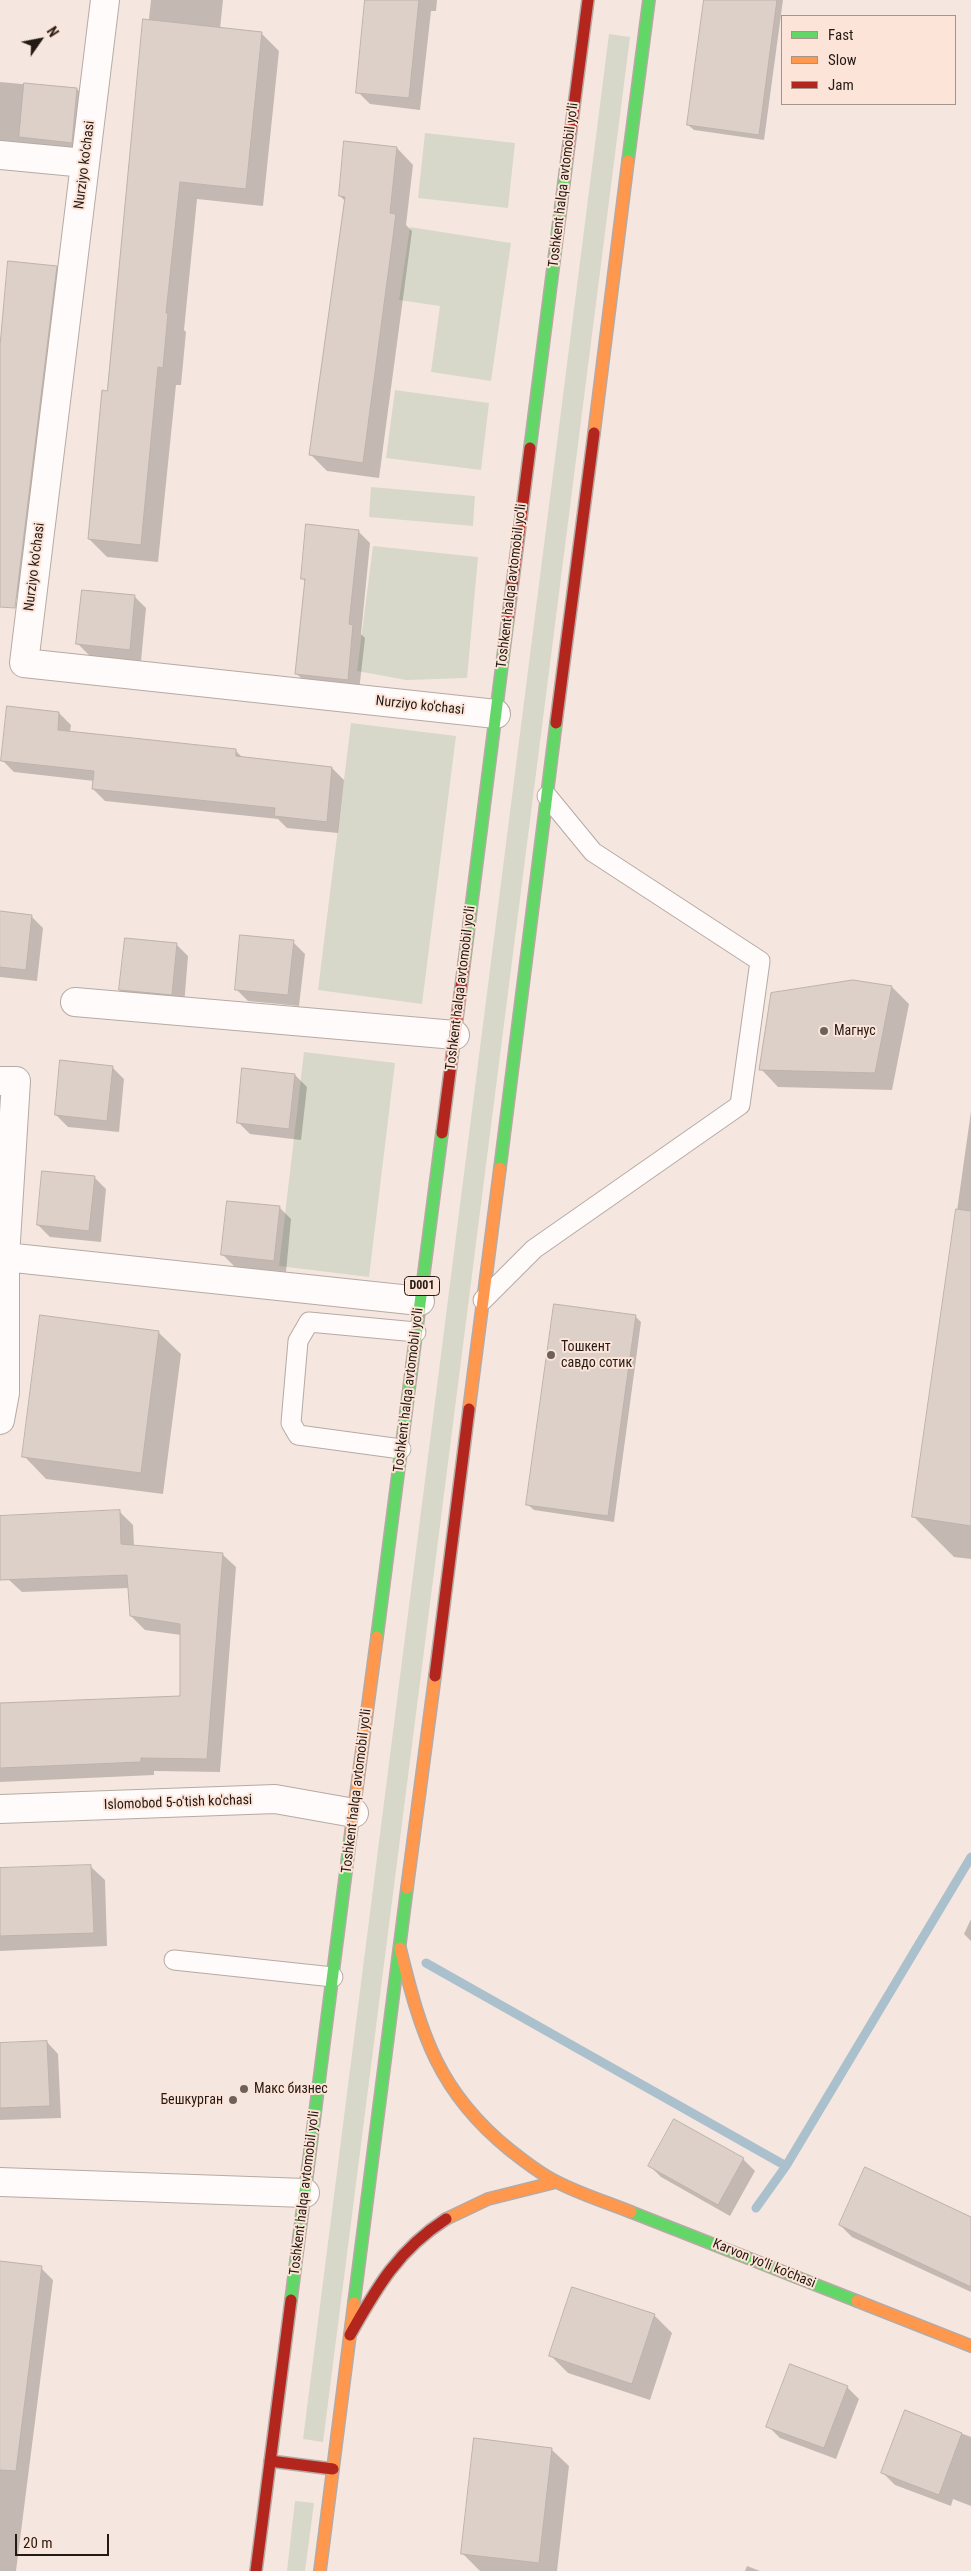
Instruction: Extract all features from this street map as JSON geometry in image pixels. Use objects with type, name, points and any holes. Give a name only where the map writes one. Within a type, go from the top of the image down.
[{"type":"main road","name":"Toshkent halqa avtomobil yo'li","points":[[256,2571],[588,0]]},
{"type":"main road","points":[[320,2571],[649,0]]},
{"type":"main road","name":"Karvon yo‘li ko'chasi","points":[[400,1948],[420,2023],[432,2055],[450,2086],[493,2137],[523,2161],[556,2182],[971,2346]]},
{"type":"main road","points":[[350,2336],[376,2288],[394,2263],[414,2241],[449,2217],[486,2198],[520,2188],[556,2182]]},
{"type":"main road","points":[[270,2462],[333,2469]]},
{"type":"street","name":"Nurziyo ko'chasi","points":[[105,0],[24,663],[496,714]]},
{"type":"street","points":[[0,155],[85,162]]},
{"type":"street","points":[[75,1002],[454,1035]]},
{"type":"street","points":[[0,1420],[5,1393],[8,1081]]},
{"type":"street","points":[[5,1257],[420,1302]]},
{"type":"street","name":"Islomobod 5-o'tish ko'chasi","points":[[0,1809],[276,1799],[354,1813]]},
{"type":"street","points":[[0,2182],[305,2193]]},
{"type":"lane","points":[[482,1300],[534,1249],[740,1105],[760,961],[593,852],[547,796]]},
{"type":"lane","points":[[401,1448],[298,1435],[291,1423],[298,1342],[309,1322],[416,1332]]},
{"type":"lane","points":[[174,1960],[333,1977]]},
{"type":"shaded area","points":[[609,34],[630,37],[323,2442],[303,2439]]},
{"type":"shaded area","points":[[425,133],[515,143],[508,208],[418,198]]},
{"type":"shaded area","points":[[410,227],[511,243],[491,381],[431,372],[440,306],[399,300]]},
{"type":"shaded area","points":[[395,390],[489,403],[481,470],[386,458]]},
{"type":"shaded area","points":[[371,487],[475,496],[473,526],[369,517]]},
{"type":"shaded area","points":[[373,546],[478,557],[467,678],[406,680],[357,671]]},
{"type":"shaded area","points":[[351,723],[456,736],[422,1004],[318,990]]},
{"type":"shaded area","points":[[304,1052],[395,1063],[369,1277],[279,1266]]},
{"type":"shaded area","points":[[295,2501],[314,2503],[305,2571],[287,2571]]},
{"type":"building","points":[[365,0],[419,0],[409,98],[356,93]]},
{"type":"building","points":[[704,0],[777,0],[759,135],[687,125]]},
{"type":"building","points":[[143,19],[262,32],[246,189],[180,182],[166,313],[168,313],[163,368],[158,367],[141,545],[88,539],[102,390],[107,391]]},
{"type":"building","points":[[24,83],[77,88],[72,143],[19,137]]},
{"type":"building","points":[[344,141],[397,147],[390,213],[396,214],[363,463],[309,455],[345,197],[339,196]]},
{"type":"building","points":[[8,261],[57,266],[15,608],[0,607],[0,346]]},
{"type":"building","points":[[306,524],[359,530],[349,624],[353,625],[348,680],[295,674],[305,579],[301,579]]},
{"type":"building","points":[[82,590],[135,595],[130,650],[76,644]]},
{"type":"building","points":[[7,706],[59,712],[58,730],[236,749],[236,756],[332,767],[327,822],[274,816],[275,808],[92,789],[94,771],[1,761]]},
{"type":"building","points":[[0,911],[32,915],[26,970],[0,967]]},
{"type":"building","points":[[240,935],[294,940],[288,995],[235,990]]},
{"type":"building","points":[[125,938],[177,943],[172,995],[119,990]]},
{"type":"building","name":"Магнус","points":[[853,980],[892,986],[875,1073],[759,1070],[771,993]]},
{"type":"building","points":[[60,1060],[113,1066],[107,1121],[55,1115]]},
{"type":"building","points":[[242,1068],[295,1074],[289,1129],[237,1123]]},
{"type":"building","points":[[42,1171],[95,1176],[89,1231],[37,1225]]},
{"type":"building","points":[[227,1201],[280,1206],[274,1261],[221,1255]]},
{"type":"building","points":[[956,1209],[971,1211],[971,1526],[912,1517]]},
{"type":"building","points":[[554,1304],[636,1315],[608,1516],[526,1505]]},
{"type":"building","points":[[40,1315],[159,1331],[141,1473],[22,1457]]},
{"type":"building","points":[[120,1510],[121,1544],[223,1553],[207,1759],[141,1758],[141,1762],[0,1768],[0,1703],[180,1696],[180,1624],[130,1616],[127,1575],[0,1580],[0,1516]]},
{"type":"building","points":[[91,1865],[94,1933],[0,1936],[0,1868]]},
{"type":"building","points":[[47,2041],[50,2106],[0,2108],[0,2043]]},
{"type":"building","points":[[674,2119],[744,2158],[718,2205],[648,2166]]},
{"type":"building","points":[[865,2167],[971,2217],[971,2287],[839,2225]]},
{"type":"building","points":[[0,2261],[42,2266],[16,2471],[0,2470]]},
{"type":"building","points":[[572,2287],[655,2314],[632,2384],[549,2356]]},
{"type":"building","points":[[790,2364],[848,2386],[824,2448],[766,2427]]},
{"type":"building","points":[[905,2410],[962,2433],[939,2495],[881,2473]]},
{"type":"building","points":[[474,2438],[552,2448],[539,2563],[461,2554]]},
{"type":"waterway","points":[[756,2208],[786,2166],[971,1857]]},
{"type":"waterway","points":[[426,1963],[786,2166]]},
{"type":"traffic: fast","points":[[628,161],[649,0]]},
{"type":"traffic: fast","points":[[530,448],[567,159]]},
{"type":"traffic: fast","points":[[464,964],[508,618]]},
{"type":"traffic: fast","points":[[500,1168],[556,723]]},
{"type":"traffic: fast","points":[[377,1637],[442,1133]]},
{"type":"traffic: fast","points":[[291,2300],[351,1832]]},
{"type":"traffic: fast","points":[[354,2303],[407,1888]]},
{"type":"traffic: fast","points":[[631,2212],[857,2301]]},
{"type":"traffic: slow","points":[[594,433],[628,161]]},
{"type":"traffic: slow","points":[[469,1409],[500,1168]]},
{"type":"traffic: slow","points":[[351,1832],[377,1637]]},
{"type":"traffic: slow","points":[[407,1888],[435,1676]]},
{"type":"traffic: slow","points":[[400,1948],[425,2034],[436,2060],[465,2106],[485,2128],[510,2150],[544,2175],[575,2190],[631,2212]]},
{"type":"traffic: slow","points":[[446,2219],[488,2199],[556,2182]]},
{"type":"traffic: slow","points":[[857,2301],[971,2346]]},
{"type":"traffic: slow","points":[[320,2571],[354,2303]]},
{"type":"traffic: jam","points":[[567,159],[588,0]]},
{"type":"traffic: jam","points":[[556,723],[594,433]]},
{"type":"traffic: jam","points":[[508,618],[530,448]]},
{"type":"traffic: jam","points":[[442,1133],[464,964]]},
{"type":"traffic: jam","points":[[435,1676],[469,1409]]},
{"type":"traffic: jam","points":[[350,2335],[390,2271],[415,2243],[446,2219]]},
{"type":"traffic: jam","points":[[256,2571],[291,2300]]},
{"type":"traffic: jam","points":[[270,2461],[333,2469]]},
{"type":"place","name":"Магнус","points":[[824,1031]]},
{"type":"place","name":"Тошкент савдо сотик","points":[[551,1355]]},
{"type":"place","name":"Макс бизнес","points":[[244,2089]]},
{"type":"place","name":"Бешкурган","points":[[233,2100]]}]
